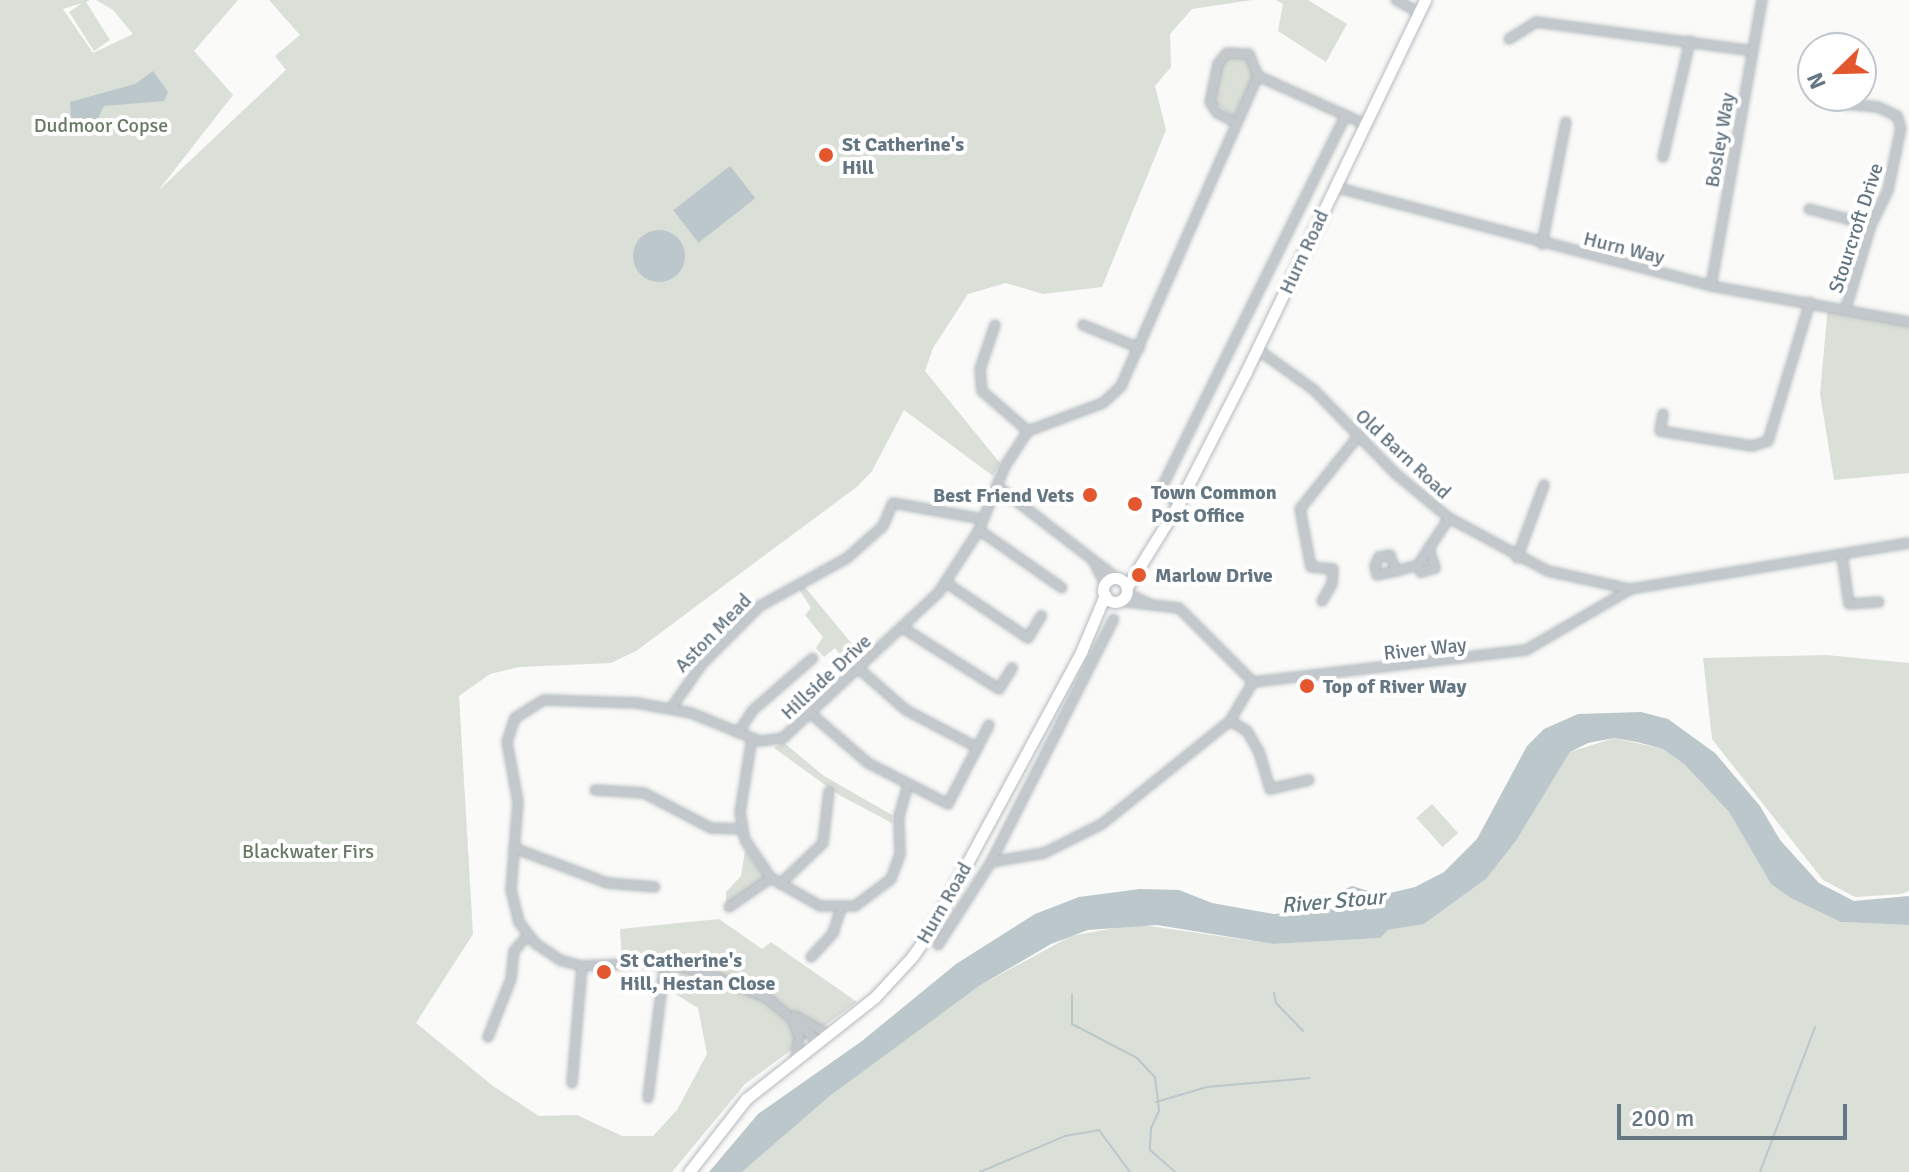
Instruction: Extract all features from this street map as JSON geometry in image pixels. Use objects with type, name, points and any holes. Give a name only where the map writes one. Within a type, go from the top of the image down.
[{"type":"main road","name":"Hurn Road","points":[[689,1172],[746,1099],[875,997],[932,928],[1099,615],[1116,590],[1136,569],[1179,503],[1367,125],[1425,0]]},
{"type":"street","points":[[1396,0],[1419,13]]},
{"type":"street","name":"Bosley Way","points":[[1711,286],[1762,0]]},
{"type":"street","points":[[1509,39],[1536,22],[1752,51]]},
{"type":"street","points":[[1663,157],[1690,41]]},
{"type":"street","points":[[1235,122],[1217,113],[1210,102],[1218,64],[1227,53],[1249,54],[1258,76],[1367,125]]},
{"type":"street","points":[[995,325],[980,369],[982,391],[1028,431],[1111,398],[1139,348],[1235,122],[1258,76]]},
{"type":"street","points":[[1877,107],[1897,116],[1901,128],[1909,120]]},
{"type":"street","name":"Hurn Road","points":[[1179,503],[1160,491],[1346,115]]},
{"type":"street","points":[[1542,244],[1566,122]]},
{"type":"street","name":"Stourcroft Drive","points":[[1846,308],[1871,225],[1888,190],[1901,128]]},
{"type":"street","name":"Hurn Way","points":[[1334,187],[1711,286],[1846,308],[1909,322]]},
{"type":"street","points":[[1809,209],[1871,225]]},
{"type":"street","points":[[1663,414],[1660,431],[1752,446],[1768,441],[1810,302]]},
{"type":"street","points":[[1083,325],[1139,348]]},
{"type":"street","name":"Old Barn Road","points":[[1257,349],[1314,390],[1449,518],[1517,558],[1631,589]]},
{"type":"street","name":"Hillside Drive","points":[[752,738],[779,740],[903,628],[945,582],[979,530],[997,486],[1028,431]]},
{"type":"street","points":[[1322,601],[1332,584],[1333,569],[1311,567],[1300,509],[1359,435]]},
{"type":"street","points":[[1517,558],[1544,485]]},
{"type":"street","points":[[991,862],[1044,853],[1102,824],[1230,721],[1253,682],[1189,614],[1170,605],[1150,604],[1116,590],[1093,560],[997,486]]},
{"type":"street","name":"Aston Mead","points":[[672,707],[702,664],[760,606],[847,558],[883,526],[893,503],[963,511],[983,519]]},
{"type":"street","points":[[1396,571],[1418,565],[1449,518]]},
{"type":"street","points":[[979,530],[1062,588]]},
{"type":"street","name":"River Way","points":[[1253,682],[1526,650],[1631,589],[1909,543]]},
{"type":"street","points":[[1418,565],[1421,572],[1435,568],[1429,548]]},
{"type":"street","points":[[1842,555],[1849,604],[1879,602]]},
{"type":"street","points":[[945,582],[1028,638],[1041,616]]},
{"type":"street","points":[[1610,585],[1613,599]]},
{"type":"street","points":[[938,945],[991,862],[1114,619]]},
{"type":"street","points":[[903,628],[999,689],[1012,668]]},
{"type":"street","points":[[738,733],[753,710],[813,658]]},
{"type":"street","points":[[857,667],[906,710],[978,748]]},
{"type":"street","points":[[818,1041],[767,998],[665,962],[582,966],[560,960],[528,935],[511,890],[518,802],[507,742],[522,711],[544,700],[672,707],[752,738],[741,829],[751,854],[771,878],[809,902],[841,909],[874,896],[894,872],[908,785]]},
{"type":"street","points":[[809,712],[868,763],[948,804],[989,725]]},
{"type":"street","points":[[1230,721],[1253,741],[1270,789],[1309,780]]},
{"type":"street","points":[[595,790],[644,793],[711,828],[741,829]]},
{"type":"street","points":[[780,884],[823,843],[829,791]]},
{"type":"street","points":[[514,848],[607,883],[655,887]]},
{"type":"street","points":[[729,907],[771,878]]},
{"type":"street","points":[[811,957],[833,933],[841,909]]},
{"type":"street","points":[[488,1037],[511,979],[514,951],[528,935]]},
{"type":"street","points":[[648,1098],[665,962]]},
{"type":"street","points":[[572,1083],[582,966]]},
{"type":"street","points":[[790,1015],[828,1034]]},
{"type":"street","points":[[790,1015],[799,1037],[795,1060]]},
{"type":"green space","points":[[0,0],[90,0],[86,2],[110,40],[94,51],[69,12],[82,3],[63,9],[93,53],[133,34],[113,10],[96,0],[238,0],[194,51],[233,95],[158,191],[286,70],[275,56],[300,35],[269,0],[1252,0],[1192,9],[1170,34],[1171,67],[1155,86],[1166,130],[1102,287],[1043,294],[1006,283],[968,294],[933,348],[925,371],[1000,463],[993,476],[904,410],[872,471],[858,486],[636,651],[611,663],[519,667],[490,674],[459,696],[473,934],[416,1023],[493,1086],[539,1116],[577,1115],[622,1136],[653,1136],[677,1110],[707,1054],[698,1008],[669,990],[669,959],[622,960],[620,929],[719,919],[762,949],[771,942],[857,1002],[745,1084],[672,1172],[0,1172]]},
{"type":"green space","points":[[1276,0],[1308,0],[1347,24],[1326,62],[1278,31],[1283,4]]},
{"type":"green space","points":[[1229,56],[1247,56],[1255,76],[1234,117],[1213,101],[1220,65]]},
{"type":"green space","points":[[1828,305],[1909,322],[1909,473],[1834,480],[1820,394]]},
{"type":"green space","points":[[804,586],[862,656],[851,667],[835,648],[824,657],[816,648],[823,637],[805,615],[811,608],[799,589]]},
{"type":"green space","points":[[1826,655],[1909,663],[1909,891],[1902,894],[1855,897],[1823,880],[1712,739],[1703,658]]},
{"type":"green space","points":[[1614,738],[1663,749],[1684,764],[1729,812],[1771,884],[1841,922],[1909,925],[1909,1172],[742,1172],[831,1095],[908,1036],[979,986],[1071,936],[1136,924],[1273,944],[1379,938],[1388,930],[1424,924],[1486,879],[1516,841],[1570,752]]},
{"type":"green space","points":[[783,742],[824,776],[892,815],[892,823],[839,795],[774,748]]},
{"type":"green space","points":[[1432,804],[1458,833],[1442,847],[1416,818]]},
{"type":"green space","points":[[745,850],[767,877],[726,906],[726,892],[741,876]]},
{"type":"shaded area","points":[[153,71],[168,92],[164,101],[104,106],[93,129],[71,119],[70,102],[135,84]]},
{"type":"shaded area","points":[[730,166],[755,198],[699,243],[673,210]]},
{"type":"shaded area","points":[[659,230],[677,238],[685,256],[677,274],[659,282],[641,274],[633,256],[641,238]]},
{"type":"shaded area","points":[[1641,712],[1668,719],[1715,753],[1760,806],[1780,840],[1819,883],[1854,901],[1909,896],[1909,925],[1841,922],[1791,898],[1771,884],[1729,812],[1684,764],[1663,749],[1637,742],[1614,738],[1588,743],[1570,752],[1516,841],[1486,879],[1424,924],[1388,930],[1380,938],[1273,944],[1157,925],[1088,930],[1051,944],[979,986],[831,1095],[742,1172],[709,1172],[758,1114],[862,1041],[956,964],[1035,914],[1079,897],[1140,889],[1179,890],[1212,903],[1274,914],[1340,908],[1331,895],[1352,886],[1382,895],[1415,887],[1444,872],[1477,839],[1527,746],[1544,729],[1578,714]]},
{"type":"waterway","points":[[1274,993],[1276,1003],[1303,1031]]},
{"type":"waterway","points":[[1072,994],[1072,1024],[1137,1058],[1155,1077],[1159,1111],[1151,1128],[1150,1150],[1175,1172]]},
{"type":"waterway","points":[[1760,1172],[1815,1027]]},
{"type":"waterway","points":[[1156,1102],[1207,1087],[1310,1078]]},
{"type":"waterway","points":[[980,1172],[1065,1136],[1099,1130],[1130,1172]]},
{"type":"place","name":"St Catherine's Hill","points":[[826,155]]},
{"type":"place","name":"Best Friend Vets","points":[[1090,495]]},
{"type":"place","name":"Town Common Post Office","points":[[1135,504]]},
{"type":"place","name":"Marlow Drive","points":[[1139,575]]},
{"type":"place","name":"Top of River Way","points":[[1307,686]]},
{"type":"place","name":"St Catherine's Hill, Hestan Close","points":[[604,972]]},
{"type":"park label","name":"Dudmoor Copse","points":[[101,125]]},
{"type":"park label","name":"Blackwater Firs","points":[[308,851]]},
{"type":"water label","name":"River Stour","points":[[1333,901]]}]
